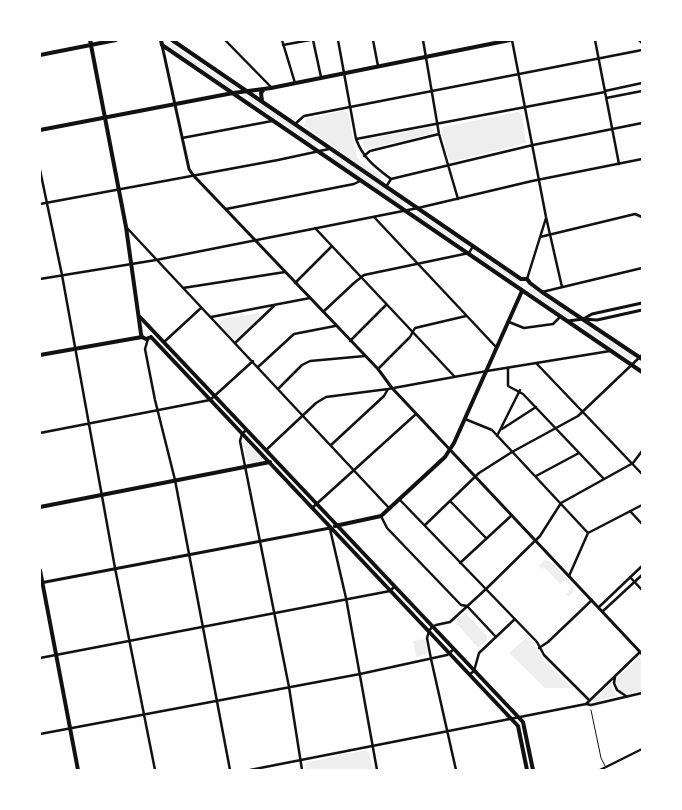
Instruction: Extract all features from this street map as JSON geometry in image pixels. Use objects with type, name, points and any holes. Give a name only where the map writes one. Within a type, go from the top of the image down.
[{"type":"main road","points":[[40,55],[90,42],[116,40]]},
{"type":"main road","points":[[172,40],[521,279],[529,281],[542,292],[641,358]]},
{"type":"main road","points":[[40,130],[233,93],[271,88],[511,40]]},
{"type":"main road","points":[[90,42],[126,227],[142,337]]},
{"type":"main road","points":[[162,43],[642,372]]},
{"type":"main road","points":[[262,101],[260,93],[264,89]]},
{"type":"main road","points":[[521,279],[518,284],[521,290]]},
{"type":"main road","points":[[521,290],[529,288],[529,281]]},
{"type":"main road","points":[[330,528],[381,516],[400,500],[450,450],[487,371],[521,290]]},
{"type":"main road","points":[[139,316],[266,451],[272,461],[330,528],[518,726],[527,770]]},
{"type":"main road","points":[[141,332],[144,328],[151,329]]},
{"type":"main road","points":[[150,338],[151,329]]},
{"type":"main road","points":[[40,356],[142,337],[150,338],[242,434],[317,504],[523,722],[533,770]]},
{"type":"main road","points":[[40,507],[245,468],[272,461]]},
{"type":"main road","points":[[40,570],[78,770]]},
{"type":"street","points":[[225,40],[271,88]]},
{"type":"street","points":[[282,40],[295,83]]},
{"type":"street","points":[[283,45],[311,40],[321,77]]},
{"type":"street","points":[[338,40],[356,138],[364,156],[372,165],[391,179]]},
{"type":"street","points":[[373,40],[378,66]]},
{"type":"street","points":[[423,40],[439,134],[458,199]]},
{"type":"street","points":[[511,40],[520,74],[546,217],[562,287]]},
{"type":"street","points":[[595,40],[619,164]]},
{"type":"street","points":[[639,40],[642,43]]},
{"type":"street","points":[[162,43],[189,169],[192,175],[378,370],[390,389],[416,414],[641,653],[586,704]]},
{"type":"street","points":[[295,124],[304,116],[642,50]]},
{"type":"street","points":[[356,138],[605,92],[642,83]]},
{"type":"street","points":[[606,98],[642,91]]},
{"type":"street","points":[[182,138],[274,120]]},
{"type":"street","points":[[386,187],[391,179],[533,145],[642,123]]},
{"type":"street","points":[[364,156],[370,151],[439,134]]},
{"type":"street","points":[[40,204],[320,152],[330,148]]},
{"type":"street","points":[[40,279],[156,260],[374,217],[642,159]]},
{"type":"street","points":[[40,170],[62,275],[115,568],[155,770]]},
{"type":"street","points":[[226,209],[354,184],[361,180]]},
{"type":"street","points":[[540,237],[635,214],[642,217]]},
{"type":"street","points":[[374,217],[496,348]]},
{"type":"street","points":[[529,281],[546,217]]},
{"type":"street","points":[[126,227],[390,508]]},
{"type":"street","points":[[315,228],[454,376]]},
{"type":"street","points":[[295,283],[332,246]]},
{"type":"street","points":[[323,312],[361,277],[369,273],[468,253],[474,246]]},
{"type":"street","points":[[542,292],[642,268]]},
{"type":"street","points":[[183,288],[285,272]]},
{"type":"street","points":[[211,318],[310,298]]},
{"type":"street","points":[[583,319],[592,314],[642,303]]},
{"type":"street","points":[[350,341],[387,304]]},
{"type":"street","points":[[235,344],[274,306]]},
{"type":"street","points":[[164,342],[202,308]]},
{"type":"street","points":[[568,321],[598,320],[642,310]]},
{"type":"street","points":[[378,370],[410,337],[415,328],[467,316]]},
{"type":"street","points":[[507,322],[524,328],[553,324],[561,316]]},
{"type":"street","points":[[258,367],[294,334],[335,326]]},
{"type":"street","points":[[150,338],[145,349],[175,480],[230,770]]},
{"type":"street","points":[[266,451],[302,415],[316,403],[326,398],[390,389],[454,376],[610,351]]},
{"type":"street","points":[[278,389],[302,365],[310,361],[365,356]]},
{"type":"street","points":[[425,526],[475,477],[512,452],[583,412],[641,358]]},
{"type":"street","points":[[40,433],[210,400],[253,361]]},
{"type":"street","points":[[537,364],[642,474]]},
{"type":"street","points":[[508,368],[508,386],[520,390],[604,479]]},
{"type":"street","points":[[331,445],[390,389]]},
{"type":"street","points":[[497,436],[520,390]]},
{"type":"street","points":[[500,430],[536,407]]},
{"type":"street","points":[[312,508],[416,414]]},
{"type":"street","points":[[465,419],[492,430],[588,533]]},
{"type":"street","points":[[246,430],[242,434],[240,441],[289,687],[302,770]]},
{"type":"street","points":[[456,770],[449,732],[431,659],[427,638],[429,631],[432,627],[450,622],[535,541],[561,503],[633,463],[642,451]]},
{"type":"street","points":[[536,476],[579,453]]},
{"type":"street","points":[[400,500],[486,588],[537,642],[544,655],[589,700]]},
{"type":"street","points":[[450,502],[486,538]]},
{"type":"street","points":[[569,576],[588,533],[642,505]]},
{"type":"street","points":[[630,511],[642,524]]},
{"type":"street","points":[[460,563],[512,515]]},
{"type":"street","points":[[381,516],[387,528],[400,542],[461,605],[467,606],[496,637]]},
{"type":"street","points":[[41,583],[330,528],[346,598],[377,770]]},
{"type":"street","points":[[599,607],[642,566]]},
{"type":"street","points":[[603,611],[642,575]]},
{"type":"street","points":[[630,577],[642,590]]},
{"type":"street","points":[[40,658],[390,591],[394,587]]},
{"type":"street","points":[[539,648],[548,642],[592,600]]},
{"type":"street","points":[[470,674],[474,671],[479,653],[515,619]]},
{"type":"street","points":[[40,734],[360,674],[431,659],[449,653],[454,649]]},
{"type":"street","points":[[615,676],[616,690],[628,696]]},
{"type":"street","points":[[250,770],[372,745],[449,732],[511,718],[586,704],[590,705],[642,693]]},
{"type":"street","points":[[600,770],[606,769],[642,749]]},
{"type":"lane","points":[[591,710],[601,758],[606,769]]},
{"type":"shaded area","points":[[168,42],[236,87],[235,90],[167,45]]},
{"type":"shaded area","points":[[249,96],[319,143],[318,146],[248,99]]},
{"type":"shaded area","points":[[343,111],[348,113],[357,157],[382,177],[379,179],[304,126],[306,119]]},
{"type":"shaded area","points":[[518,112],[522,115],[526,143],[454,161],[449,160],[441,131],[443,127]]},
{"type":"shaded area","points":[[430,127],[434,129],[433,133],[368,149],[362,144],[364,140]]},
{"type":"shaded area","points":[[333,154],[404,202],[403,205],[332,158]]},
{"type":"shaded area","points":[[419,213],[466,244],[465,247],[418,217]]},
{"type":"shaded area","points":[[478,254],[518,279],[516,282],[477,257]]},
{"type":"shaded area","points":[[531,288],[570,314],[570,317],[567,318],[529,291]]},
{"type":"shaded area","points":[[260,313],[261,317],[237,339],[232,338],[219,324],[223,319]]},
{"type":"shaded area","points":[[582,323],[633,356],[632,359],[630,360],[582,327]]},
{"type":"shaded area","points":[[244,441],[262,458],[262,461],[248,463]]},
{"type":"shaded area","points":[[544,560],[550,561],[574,587],[569,597],[566,594],[572,587],[565,580],[560,584],[544,567],[542,569],[539,566]]},
{"type":"shaded area","points":[[463,614],[466,614],[487,636],[487,640],[478,648],[458,625],[454,624]]},
{"type":"shaded area","points":[[425,639],[428,652],[425,655],[416,657],[413,641]]},
{"type":"shaded area","points":[[525,639],[532,642],[544,661],[572,688],[545,688],[509,653]]},
{"type":"shaded area","points":[[642,658],[642,691],[624,694],[618,690],[616,680],[635,661]]},
{"type":"shaded area","points":[[610,684],[617,696],[592,702],[592,701]]},
{"type":"shaded area","points":[[366,750],[369,753],[373,770],[306,770],[305,765],[308,762]]}]
